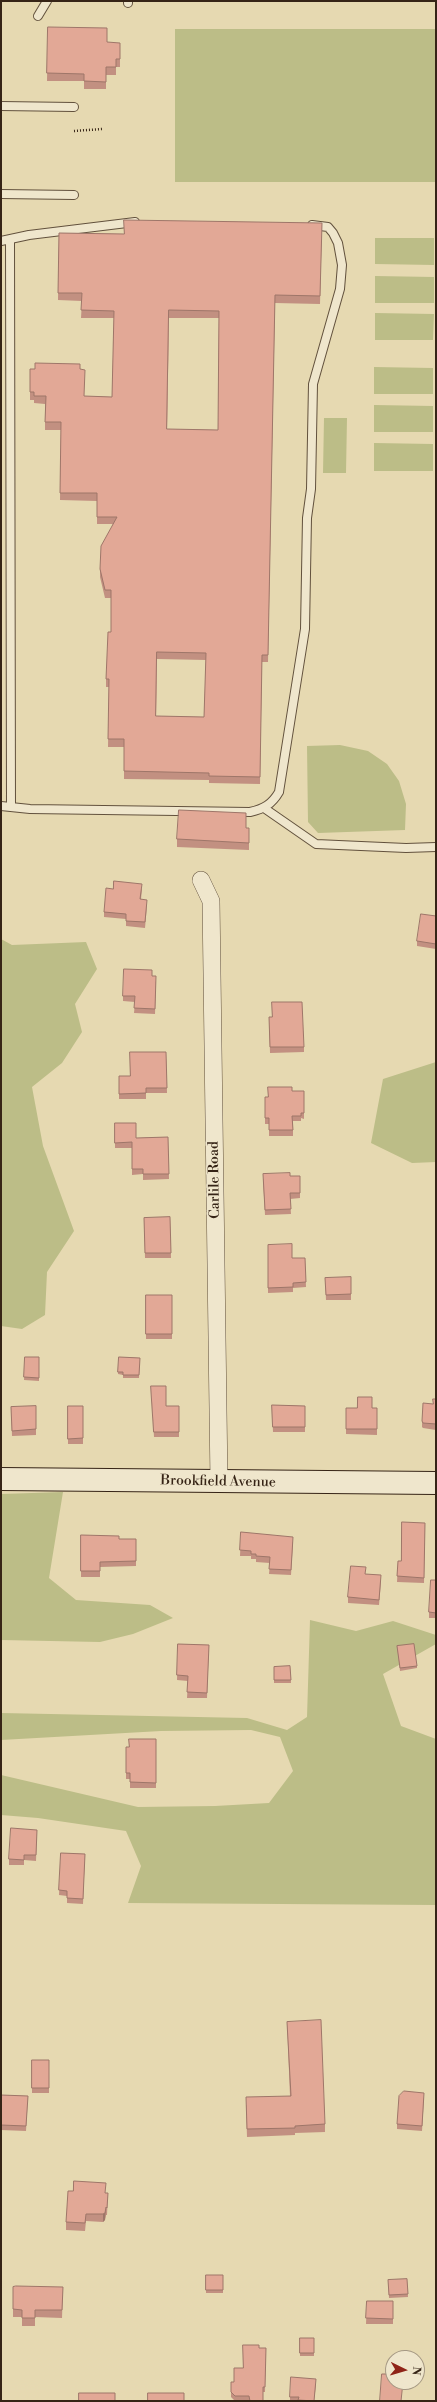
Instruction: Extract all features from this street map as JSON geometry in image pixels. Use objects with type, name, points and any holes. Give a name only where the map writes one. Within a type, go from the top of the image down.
[{"type":"main road","name":"Brookfield Avenue","points":[[1,1479],[436,1483]]},
{"type":"street","name":"Carlile Road","points":[[201,880],[211,901],[219,1482]]},
{"type":"lane","points":[[38,16],[47,1]]},
{"type":"lane","points":[[1,106],[74,107]]},
{"type":"lane","points":[[1,194],[74,194]]},
{"type":"lane","points":[[1,241],[10,240],[29,234],[127,222],[142,222]]},
{"type":"lane","points":[[1,806],[250,812],[264,808],[275,799],[282,784],[306,629],[307,518],[311,489],[313,384],[340,289],[342,265],[338,243],[328,227],[321,225],[306,225]]},
{"type":"lane","points":[[10,240],[11,807]]},
{"type":"lane","points":[[264,808],[316,844],[406,848],[436,847]]},
{"type":"path","points":[[74,131],[102,129]]},
{"type":"green space","points":[[175,29],[436,29],[436,182],[175,182]]},
{"type":"green space","points":[[375,238],[434,238],[434,265],[375,264]]},
{"type":"green space","points":[[375,276],[434,277],[434,303],[375,303]]},
{"type":"green space","points":[[375,313],[434,314],[433,340],[375,340]]},
{"type":"green space","points":[[374,367],[433,368],[433,394],[374,394]]},
{"type":"green space","points":[[374,405],[433,406],[433,432],[374,432]]},
{"type":"green space","points":[[324,418],[347,418],[346,473],[323,473]]},
{"type":"green space","points":[[374,443],[433,444],[433,471],[374,471]]},
{"type":"green space","points":[[340,745],[368,751],[387,764],[399,781],[406,804],[405,830],[318,833],[308,822],[307,746]]},
{"type":"green space","points":[[1,939],[12,945],[86,942],[97,969],[75,1004],[82,1032],[62,1063],[32,1087],[43,1146],[74,1231],[47,1272],[45,1315],[22,1329],[1,1326]]},
{"type":"green space","points":[[436,1062],[436,1162],[412,1163],[371,1143],[383,1079]]},
{"type":"green space","points":[[63,1492],[49,1578],[76,1600],[150,1605],[173,1618],[133,1634],[100,1642],[1,1640],[1,1494]]},
{"type":"green space","points":[[310,1620],[356,1631],[393,1621],[436,1635],[436,1644],[383,1674],[401,1726],[436,1739],[436,1905],[128,1903],[141,1866],[126,1831],[38,1818],[1,1815],[1,1775],[138,1807],[215,1806],[269,1803],[293,1771],[280,1737],[251,1730],[161,1731],[1,1740],[1,1713],[247,1718],[287,1730],[307,1717]]},
{"type":"building","points":[[48,27],[107,28],[107,42],[120,43],[120,59],[116,59],[116,67],[106,67],[106,82],[84,81],[84,74],[47,73]]},
{"type":"building","points":[[124,220],[322,223],[320,296],[275,295],[268,655],[262,655],[260,777],[209,776],[209,773],[124,771],[124,739],[108,739],[109,679],[106,679],[108,632],[111,632],[111,590],[105,590],[100,569],[101,546],[117,517],[97,517],[97,493],[60,493],[61,422],[45,422],[46,396],[34,396],[34,392],[30,392],[30,369],[35,369],[35,363],[80,364],[80,369],[85,370],[84,396],[112,397],[114,311],[81,310],[82,293],[58,293],[59,233],[124,234]],"holes":[[[169,310],[219,311],[218,430],[167,429]],[[157,652],[206,653],[204,717],[156,716]]]},
{"type":"building","points":[[179,810],[246,813],[246,828],[249,828],[249,843],[177,839]]},
{"type":"building","points":[[114,881],[142,884],[140,899],[147,900],[145,922],[126,921],[126,914],[104,912],[106,888],[113,889]]},
{"type":"building","points":[[421,914],[436,916],[436,944],[417,941]]},
{"type":"building","points":[[124,969],[152,970],[152,976],[156,976],[155,1009],[134,1008],[135,996],[123,996]]},
{"type":"building","points":[[272,1002],[302,1002],[304,1047],[270,1047],[269,1017],[272,1017]]},
{"type":"building","points":[[130,1052],[166,1052],[167,1088],[146,1088],[146,1093],[119,1094],[119,1076],[130,1076]]},
{"type":"building","points":[[268,1087],[292,1087],[292,1091],[304,1091],[304,1113],[301,1113],[301,1116],[292,1116],[293,1130],[269,1130],[269,1118],[265,1118],[265,1097],[268,1097]]},
{"type":"building","points":[[115,1123],[136,1123],[136,1138],[168,1137],[169,1174],[143,1174],[143,1169],[132,1169],[132,1142],[115,1143]]},
{"type":"building","points":[[290,1173],[290,1176],[300,1176],[300,1193],[290,1193],[291,1209],[265,1210],[263,1174]]},
{"type":"building","points":[[170,1217],[171,1253],[145,1253],[144,1218]]},
{"type":"building","points":[[292,1244],[292,1258],[305,1258],[306,1282],[293,1283],[293,1287],[268,1288],[268,1245]]},
{"type":"building","points":[[351,1277],[351,1294],[326,1295],[325,1278]]},
{"type":"building","points":[[146,1295],[172,1295],[172,1334],[146,1334]]},
{"type":"building","points":[[25,1357],[39,1357],[39,1378],[24,1377]]},
{"type":"building","points":[[119,1357],[140,1358],[139,1375],[123,1375],[123,1372],[118,1372]]},
{"type":"building","points":[[151,1386],[166,1386],[166,1406],[179,1406],[179,1432],[154,1432]]},
{"type":"building","points":[[358,1397],[372,1397],[372,1408],[377,1408],[377,1429],[346,1429],[346,1408],[357,1408]]},
{"type":"building","points":[[433,1399],[436,1399],[436,1424],[423,1423],[423,1403],[433,1404]]},
{"type":"building","points":[[272,1405],[305,1406],[305,1427],[273,1427]]},
{"type":"building","points":[[36,1406],[36,1429],[12,1431],[11,1407]]},
{"type":"building","points":[[68,1406],[83,1406],[83,1438],[68,1439]]},
{"type":"building","points":[[402,1522],[425,1523],[424,1578],[397,1576],[398,1561],[401,1561]]},
{"type":"building","points":[[241,1532],[293,1537],[291,1570],[269,1569],[270,1557],[256,1556],[256,1554],[251,1554],[251,1551],[240,1550]]},
{"type":"building","points":[[81,1535],[119,1536],[119,1539],[136,1539],[136,1561],[100,1562],[100,1571],[81,1571]]},
{"type":"building","points":[[351,1566],[366,1567],[365,1574],[381,1575],[379,1600],[348,1597]]},
{"type":"building","points":[[431,1580],[436,1580],[436,1613],[429,1612]]},
{"type":"building","points":[[178,1644],[209,1645],[207,1693],[187,1692],[188,1676],[177,1675]]},
{"type":"building","points":[[414,1644],[417,1666],[400,1668],[397,1646]]},
{"type":"building","points":[[290,1666],[291,1680],[274,1680],[274,1667]]},
{"type":"building","points":[[129,1739],[156,1739],[156,1783],[130,1782],[130,1773],[126,1773],[126,1747],[129,1747]]},
{"type":"building","points":[[11,1828],[37,1830],[36,1855],[24,1855],[24,1860],[9,1859]]},
{"type":"building","points":[[61,1853],[85,1854],[83,1899],[67,1898],[67,1891],[59,1890]]},
{"type":"building","points":[[321,2020],[325,2124],[295,2126],[295,2128],[247,2129],[246,2097],[291,2096],[287,2022]]},
{"type":"building","points":[[32,2060],[49,2060],[49,2088],[32,2088]]},
{"type":"building","points":[[404,2091],[424,2093],[422,2126],[397,2124],[399,2096]]},
{"type":"building","points":[[1,2095],[28,2096],[26,2126],[1,2125]]},
{"type":"building","points":[[74,2181],[106,2183],[105,2193],[108,2193],[107,2208],[106,2207],[105,2213],[86,2214],[85,2223],[66,2222],[68,2191],[73,2191]]},
{"type":"building","points":[[206,2275],[223,2275],[223,2290],[206,2290]]},
{"type":"building","points":[[407,2279],[408,2294],[389,2295],[388,2280]]},
{"type":"building","points":[[13,2287],[63,2287],[62,2310],[35,2310],[35,2318],[22,2318],[22,2310],[13,2309]]},
{"type":"building","points":[[367,2301],[393,2301],[393,2319],[366,2318]]},
{"type":"building","points":[[300,2338],[314,2338],[314,2353],[300,2353]]},
{"type":"building","points":[[243,2345],[259,2345],[259,2348],[266,2348],[265,2387],[263,2387],[263,2401],[250,2401],[249,2396],[235,2396],[231,2392],[231,2382],[234,2382],[234,2368],[243,2368]]},
{"type":"building","points":[[382,2374],[385,2374],[385,2390],[402,2390],[401,2401],[380,2401]]},
{"type":"building","points":[[291,2377],[316,2379],[314,2401],[298,2400],[299,2397],[290,2397]]},
{"type":"building","points":[[79,2393],[115,2393],[115,2401],[79,2401]]},
{"type":"building","points":[[148,2393],[184,2393],[184,2401],[148,2401]]}]
